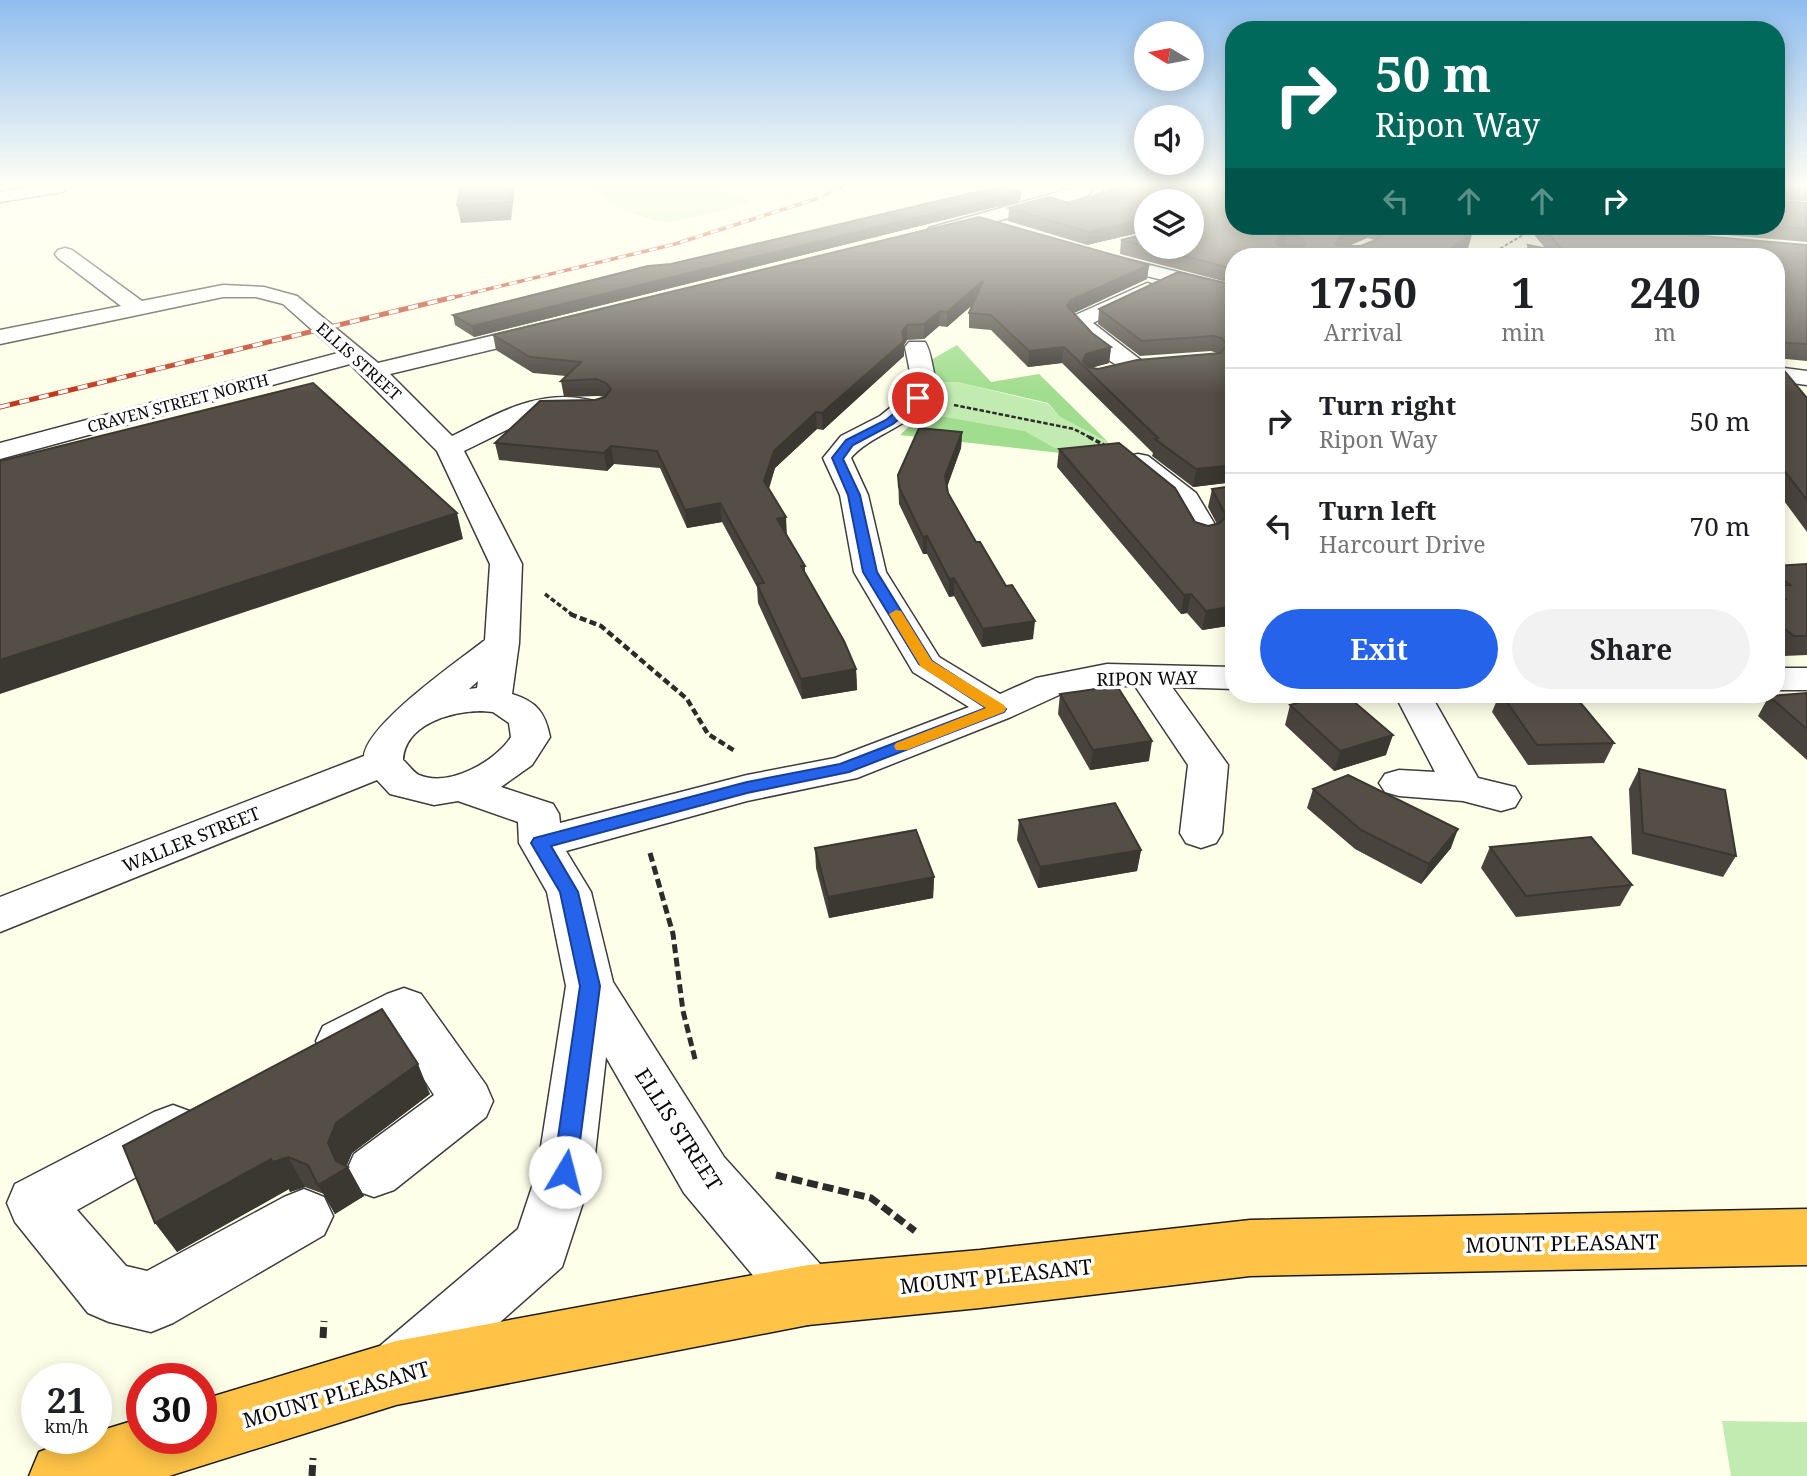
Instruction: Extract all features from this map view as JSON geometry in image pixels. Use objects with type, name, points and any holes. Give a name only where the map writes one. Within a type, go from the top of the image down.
[{"type":"highway","name":"MOUNT PLEASANT","points":[[217,1428],[396,1373],[808,1294],[980,1279],[1250,1248],[1807,1237]]},
{"type":"highway","points":[[64,1476],[133,1454]]},
{"type":"street","points":[[68,256],[136,307]]},
{"type":"street","points":[[1090,256],[1225,290]]},
{"type":"street","points":[[1134,366],[1100,342],[1079,322],[1171,278]]},
{"type":"street","name":"ELLIS STREET","points":[[0,337],[223,291],[257,291],[289,300],[364,363],[449,448],[506,564],[502,643],[493,701]]},
{"type":"street","name":"CRAVEN STREET NORTH","points":[[0,451],[364,363],[561,326]]},
{"type":"street","points":[[917,347],[923,377],[918,398],[889,422],[849,443],[837,458],[854,495],[870,572],[926,664],[998,709]]},
{"type":"street","points":[[1109,373],[1134,366],[1161,365]]},
{"type":"street","points":[[1785,375],[1807,378]]},
{"type":"street","points":[[449,448],[532,407],[598,406]]},
{"type":"street","points":[[1133,458],[1198,498],[1205,533]]},
{"type":"street","points":[[416,716],[453,702],[493,701],[515,708],[523,715],[531,729],[531,738],[523,753],[505,770],[462,788],[440,790],[409,786],[395,780],[383,763],[384,749],[390,737],[502,643]]},
{"type":"street","name":"RIPON WAY","points":[[539,829],[843,769],[998,709],[1049,686],[1107,676],[1225,678]]},
{"type":"street","points":[[1146,676],[1208,765],[1200,833]]},
{"type":"street","points":[[1785,679],[1807,679]]},
{"type":"street","points":[[1417,703],[1463,788]]},
{"type":"street","name":"WALLER STREET","points":[[0,915],[383,763]]},
{"type":"street","name":"ELLIS STREET","points":[[505,770],[539,829],[569,892],[590,986],[704,1175],[808,1294]]},
{"type":"street","points":[[1399,783],[1463,788],[1501,797]]},
{"type":"street","points":[[462,788],[539,829]]},
{"type":"street","name":"ELLIS STREET","points":[[396,1373],[541,1247],[565,1172],[590,986]]},
{"type":"street","points":[[293,1067],[404,1008],[467,1101],[374,1172]]},
{"type":"street","points":[[219,1105],[35,1203],[109,1292],[151,1302],[304,1216]]},
{"type":"path","points":[[918,398],[1074,429],[1133,458]]},
{"type":"path","points":[[506,564],[570,614],[601,626],[687,699],[708,734],[746,757],[747,788]]},
{"type":"path","points":[[659,844],[650,853],[673,934],[683,1011],[700,1077]]},
{"type":"path","points":[[769,1174],[871,1198],[980,1279]]},
{"type":"green space","points":[[957,345],[991,382],[1039,374],[1108,442],[1060,417],[1048,403],[957,382],[933,382],[929,361]]},
{"type":"green space","points":[[933,382],[957,382],[1048,404],[1060,417],[1108,442],[1106,452],[1055,448],[1025,431],[923,413],[932,401]]},
{"type":"green space","points":[[923,413],[1025,431],[1055,448],[1106,452],[1078,455],[900,435]]},
{"type":"green space","points":[[1722,1421],[1807,1422],[1807,1476],[1731,1476]]},
{"type":"building","points":[[705,256],[759,256],[472,326],[453,315],[648,266]]},
{"type":"building","points":[[819,256],[1117,256],[1149,265],[1071,300],[1067,306],[1092,333],[1111,347],[1086,354],[1083,361],[1088,367],[1098,369],[1137,360],[1221,353],[1225,347],[1225,466],[1196,469],[1155,439],[1158,438],[1064,347],[1029,351],[991,315],[969,313],[983,281],[947,312],[940,311],[924,324],[907,325],[902,332],[904,341],[822,413],[816,412],[774,451],[764,481],[786,517],[777,519],[805,566],[801,566],[844,641],[856,669],[801,679],[757,584],[764,583],[720,503],[685,510],[657,451],[611,446],[604,453],[495,443],[540,401],[595,400],[605,397],[611,389],[606,383],[596,379],[561,381],[581,362],[530,357],[493,335]]},
{"type":"building","points":[[1204,256],[1225,256],[1225,267],[1195,259],[1204,259]]},
{"type":"building","points":[[1785,256],[1807,256],[1807,344],[1785,343]]},
{"type":"building","points":[[1178,272],[1225,283],[1225,342],[1213,336],[1142,341],[1099,309]]},
{"type":"building","points":[[1785,372],[1807,398],[1807,500],[1785,472]]},
{"type":"building","points":[[313,383],[457,513],[0,660],[0,461]]},
{"type":"building","points":[[919,428],[962,432],[945,476],[948,493],[976,542],[980,542],[1006,586],[1012,585],[1035,621],[983,629],[954,578],[949,579],[927,536],[923,537],[899,487],[898,475]]},
{"type":"building","points":[[1119,443],[1175,488],[1195,522],[1208,526],[1220,523],[1225,517],[1225,608],[1206,611],[1191,594],[1184,595],[1059,449]]},
{"type":"building","points":[[1225,487],[1225,514],[1212,489]]},
{"type":"building","points":[[1807,564],[1807,636],[1794,636],[1785,629],[1785,585],[1790,585],[1785,581],[1785,565]]},
{"type":"building","points":[[1117,686],[1152,741],[1093,750],[1060,694]]},
{"type":"building","points":[[1807,693],[1807,729],[1777,703],[1785,703],[1785,695]]},
{"type":"building","points":[[1355,703],[1393,735],[1340,751],[1290,705]]},
{"type":"building","points":[[1508,703],[1581,703],[1614,743],[1537,745]]},
{"type":"building","points":[[1639,769],[1725,790],[1736,856],[1643,833]]},
{"type":"building","points":[[1348,775],[1458,829],[1429,864],[1361,830],[1313,789]]},
{"type":"building","points":[[1115,803],[1141,850],[1040,867],[1019,820]]},
{"type":"building","points":[[916,830],[934,877],[828,897],[815,848]]},
{"type":"building","points":[[1591,837],[1632,885],[1526,896],[1490,847]]},
{"type":"building","points":[[382,1009],[418,1064],[336,1123],[328,1143],[336,1161],[348,1167],[318,1185],[308,1165],[288,1157],[273,1162],[271,1159],[155,1223],[123,1146]]},
{"type":"railway","points":[[447,299],[626,256]]},
{"type":"railway","points":[[0,407],[454,297]]},
{"type":"slow traffic","points":[[896,614],[926,664],[998,709],[902,746]]},
{"type":"route","points":[[565,1172],[590,986],[569,892],[540,843],[747,788],[843,769],[998,709],[926,664],[870,572],[854,495],[837,458],[849,443],[889,422],[918,398]]}]
